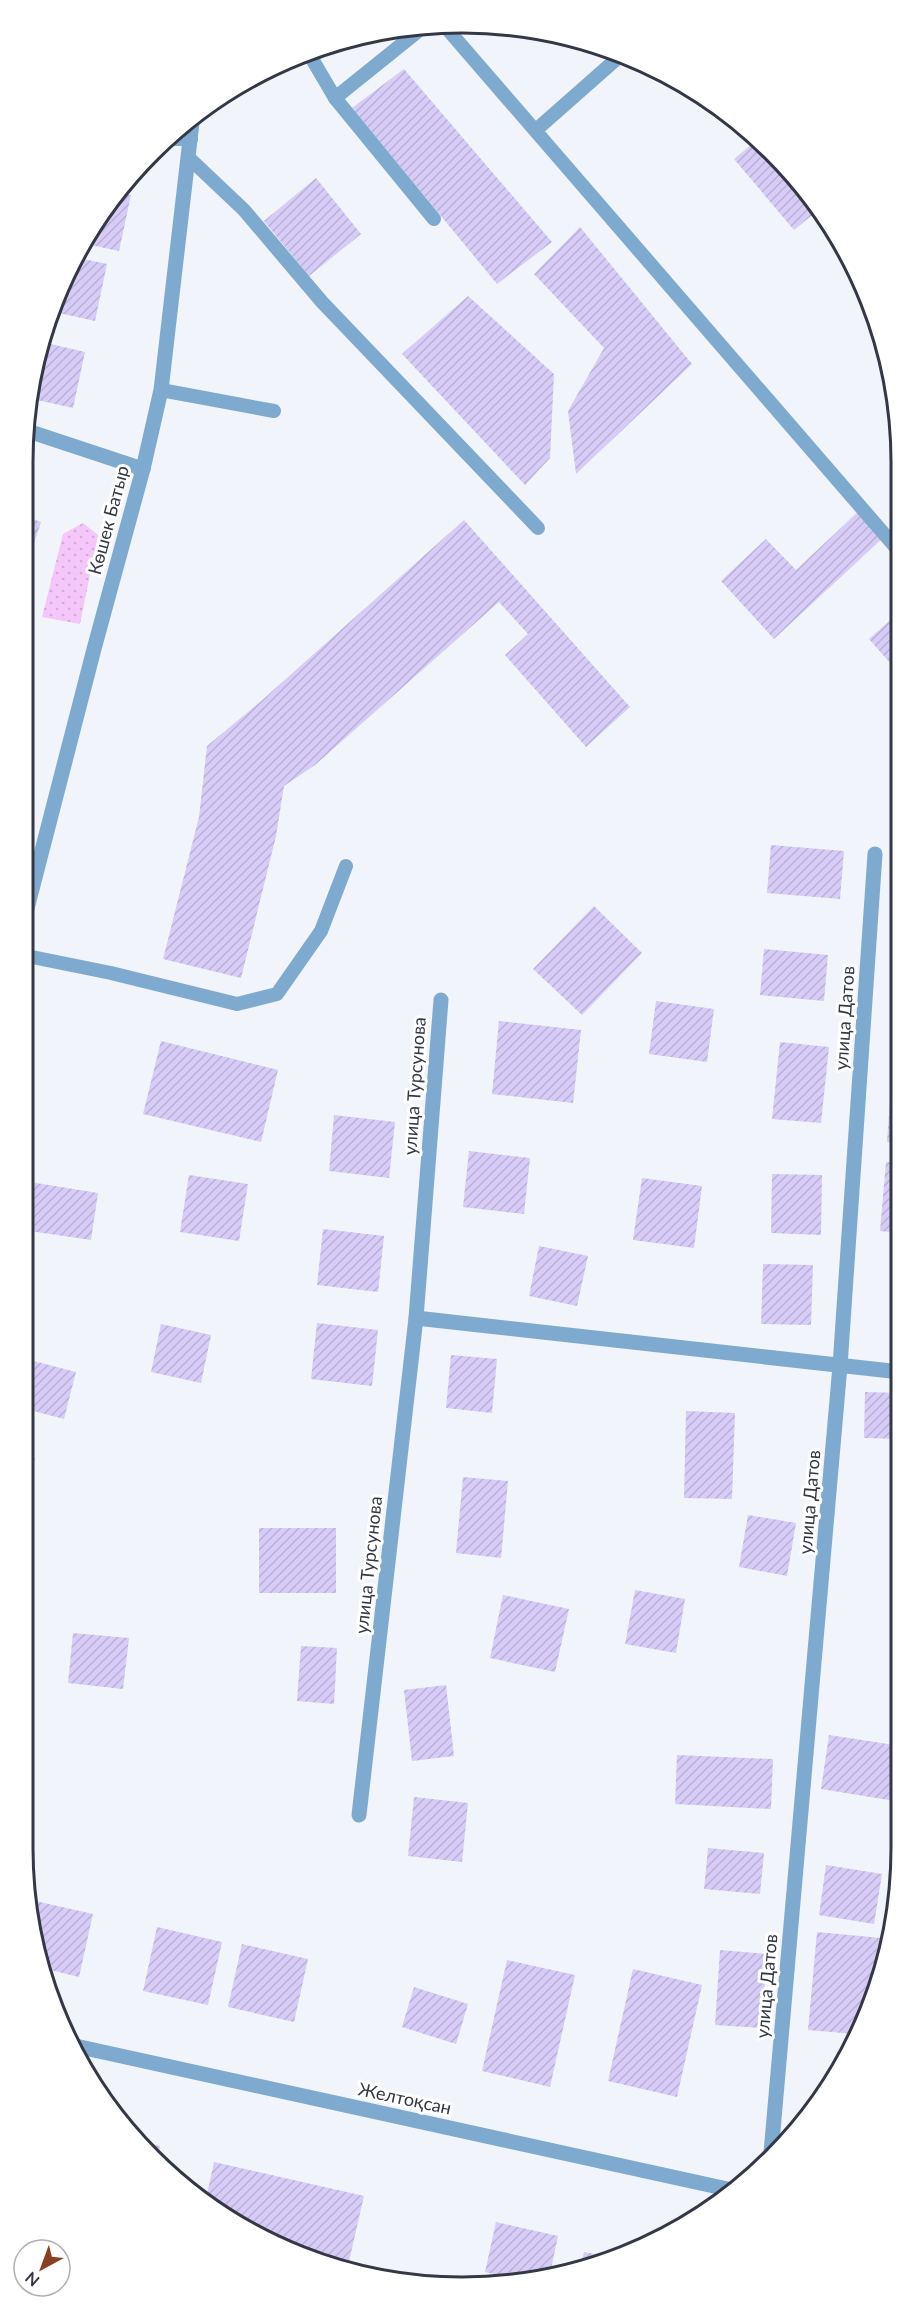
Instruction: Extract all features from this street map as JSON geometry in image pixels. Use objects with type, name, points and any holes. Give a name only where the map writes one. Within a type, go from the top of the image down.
[{"type":"street","name":"Көшек Батыр","points":[[33,885],[161,390],[192,129]]},
{"type":"street","points":[[34,432],[142,469]]},
{"type":"street","name":"улица Датов","points":[[772,2144],[840,1366],[875,854]]},
{"type":"street","name":"улица Турсунова","points":[[359,1815],[416,1318],[441,1000]]},
{"type":"street","points":[[416,1318],[891,1371]]},
{"type":"street","name":"Желтоқсан","points":[[82,2047],[723,2188]]},
{"type":"lane","points":[[452,33],[891,542]]},
{"type":"lane","points":[[335,98],[412,36]]},
{"type":"lane","points":[[313,60],[335,98],[434,219]]},
{"type":"lane","points":[[536,130],[614,61]]},
{"type":"lane","points":[[179,139],[191,139]]},
{"type":"lane","points":[[188,157],[244,210],[322,302],[538,528]]},
{"type":"lane","points":[[161,390],[274,411]]},
{"type":"lane","points":[[33,957],[111,973],[237,1004],[277,994],[321,931],[346,867]]},
{"type":"shaded area","points":[[83,523],[98,535],[80,624],[42,617],[63,534]]},
{"type":"building","points":[[404,69],[552,242],[497,284],[352,108]]},
{"type":"building","points":[[751,145],[785,179],[812,215],[794,230],[734,159]]},
{"type":"building","points":[[316,178],[361,234],[309,276],[264,221]]},
{"type":"building","points":[[127,194],[131,195],[119,251],[91,245]]},
{"type":"building","points":[[580,227],[692,364],[576,474],[568,411],[604,348],[534,274]]},
{"type":"building","points":[[84,259],[107,264],[95,321],[60,313]]},
{"type":"building","points":[[468,296],[554,374],[550,458],[525,485],[402,354]]},
{"type":"building","points":[[50,344],[85,352],[73,408],[38,400]]},
{"type":"building","points":[[860,510],[885,536],[774,639],[721,581],[766,539],[796,570]]},
{"type":"building","points":[[33,519],[41,522],[33,546]]},
{"type":"building","points":[[464,520],[630,707],[586,747],[505,655],[528,634],[499,602],[315,765],[284,786],[276,836],[241,978],[163,959],[199,817],[207,746],[260,702]]},
{"type":"building","points":[[891,619],[891,664],[869,639]]},
{"type":"building","points":[[771,845],[844,851],[840,899],[767,893]]},
{"type":"building","points":[[594,906],[642,953],[582,1015],[533,969]]},
{"type":"building","points":[[764,949],[828,955],[824,1001],[760,995]]},
{"type":"building","points":[[656,1001],[714,1009],[707,1062],[649,1054]]},
{"type":"building","points":[[499,1021],[581,1030],[573,1103],[492,1094]]},
{"type":"building","points":[[161,1041],[278,1070],[261,1142],[143,1114]]},
{"type":"building","points":[[780,1042],[829,1047],[821,1123],[772,1119]]},
{"type":"building","points":[[891,1087],[891,1142],[887,1142]]},
{"type":"building","points":[[334,1115],[395,1122],[389,1178],[329,1171]]},
{"type":"building","points":[[469,1151],[530,1158],[524,1214],[463,1207]]},
{"type":"building","points":[[886,1162],[891,1162],[891,1232],[880,1231]]},
{"type":"building","points":[[772,1174],[822,1175],[821,1235],[771,1233]]},
{"type":"building","points":[[189,1175],[248,1184],[239,1241],[180,1232]]},
{"type":"building","points":[[642,1178],[702,1186],[694,1248],[633,1240]]},
{"type":"building","points":[[33,1182],[98,1193],[91,1240],[33,1231]]},
{"type":"building","points":[[323,1229],[384,1236],[378,1292],[317,1285]]},
{"type":"building","points":[[539,1246],[588,1256],[577,1306],[529,1296]]},
{"type":"building","points":[[763,1264],[813,1265],[811,1325],[761,1324]]},
{"type":"building","points":[[317,1323],[378,1330],[372,1386],[311,1379]]},
{"type":"building","points":[[161,1324],[211,1335],[201,1383],[151,1372]]},
{"type":"building","points":[[451,1355],[497,1359],[492,1413],[446,1408]]},
{"type":"building","points":[[33,1361],[76,1372],[64,1419],[33,1411]]},
{"type":"building","points":[[865,1392],[891,1393],[891,1439],[864,1438]]},
{"type":"building","points":[[686,1411],[735,1413],[732,1499],[684,1498]]},
{"type":"building","points":[[463,1477],[508,1481],[501,1558],[456,1553]]},
{"type":"building","points":[[748,1515],[796,1523],[787,1576],[739,1567]]},
{"type":"building","points":[[259,1528],[336,1528],[336,1593],[259,1593]]},
{"type":"building","points":[[635,1590],[685,1599],[676,1653],[625,1644]]},
{"type":"building","points":[[503,1595],[569,1609],[555,1672],[490,1658]]},
{"type":"building","points":[[73,1633],[129,1638],[123,1689],[68,1683]]},
{"type":"building","points":[[301,1646],[337,1648],[334,1704],[297,1701]]},
{"type":"building","points":[[446,1685],[454,1756],[412,1761],[404,1690]]},
{"type":"building","points":[[829,1735],[891,1744],[891,1800],[821,1789]]},
{"type":"building","points":[[677,1755],[773,1759],[771,1809],[675,1804]]},
{"type":"building","points":[[414,1797],[468,1803],[462,1862],[408,1856]]},
{"type":"building","points":[[708,1848],[764,1853],[760,1894],[704,1889]]},
{"type":"building","points":[[826,1865],[882,1874],[874,1924],[819,1915]]},
{"type":"building","points":[[37,1901],[93,1914],[79,1977],[51,1970],[41,1932]]},
{"type":"building","points":[[157,1927],[222,1942],[208,2005],[143,1991]]},
{"type":"building","points":[[817,1932],[881,1938],[868,1986],[849,2034],[808,2030]]},
{"type":"building","points":[[242,1944],[308,1959],[294,2022],[228,2007]]},
{"type":"building","points":[[720,1950],[767,1954],[762,2028],[715,2025]]},
{"type":"building","points":[[507,1960],[575,1975],[550,2087],[482,2071]]},
{"type":"building","points":[[633,1969],[702,1985],[677,2097],[608,2081]]},
{"type":"building","points":[[414,1987],[468,2004],[456,2044],[402,2027]]},
{"type":"building","points":[[214,2162],[364,2196],[349,2261],[272,2233],[247,2220],[207,2193]]},
{"type":"building","points":[[496,2222],[558,2236],[551,2268],[499,2275],[485,2272]]},
{"type":"building","points":[[584,2252],[598,2255],[582,2259]]}]
